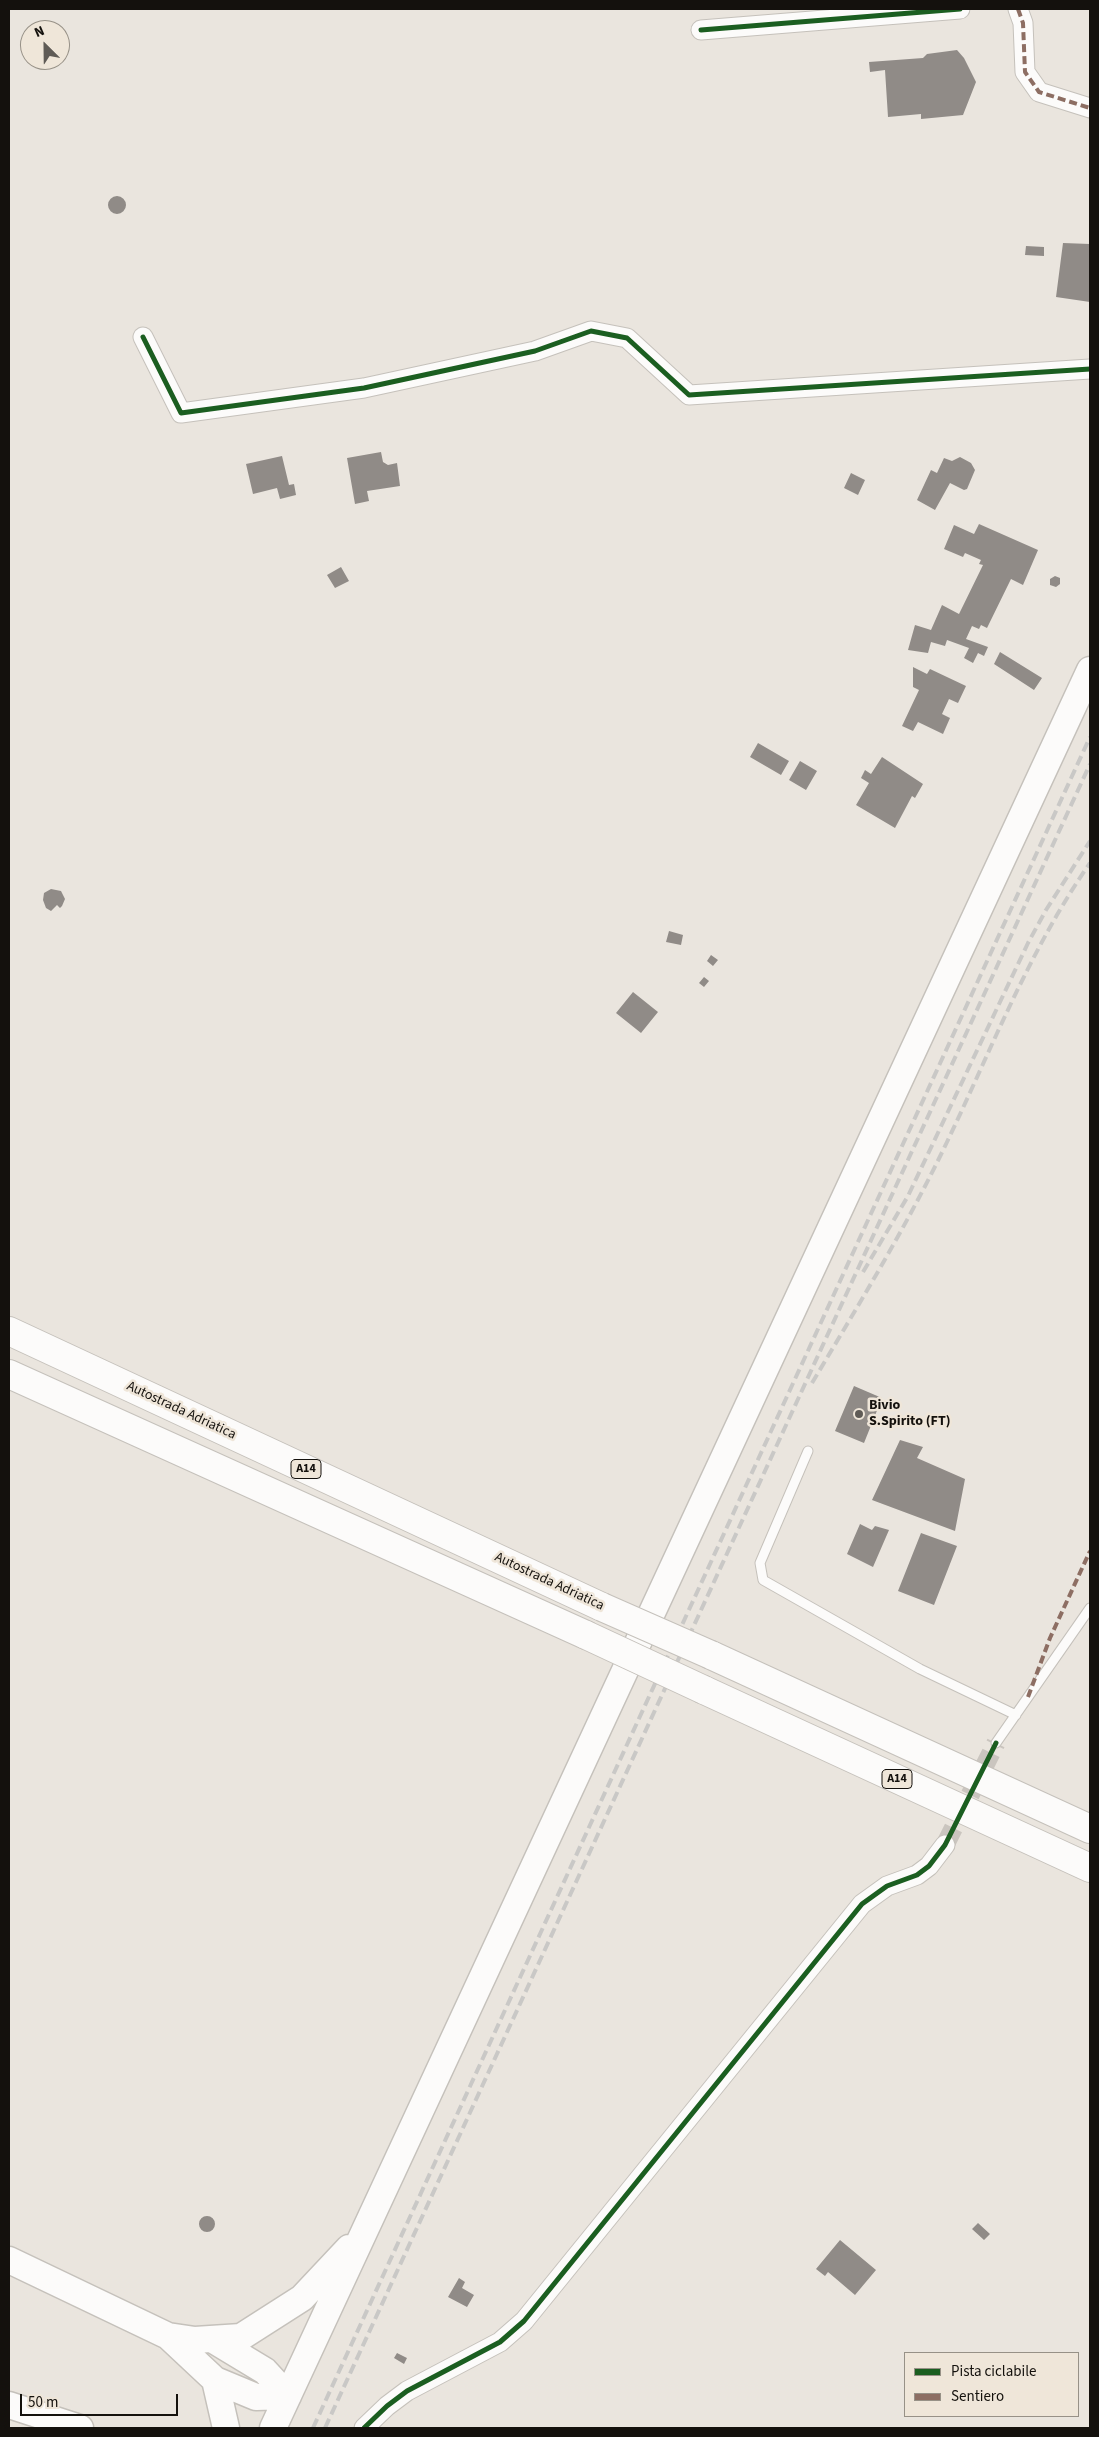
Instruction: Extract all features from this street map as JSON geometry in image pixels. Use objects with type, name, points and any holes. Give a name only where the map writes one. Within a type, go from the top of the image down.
[{"type":"highway","name":"Autostrada Adriatica","points":[[9,1331],[602,1607],[711,1654],[1090,1829]]},
{"type":"highway","name":"A14","points":[[9,1374],[586,1635],[1090,1868]]},
{"type":"main road","points":[[273,2428],[1090,670]]},
{"type":"main road","points":[[168,2336],[196,2340],[240,2337],[302,2298],[366,2229]]},
{"type":"main road","points":[[9,2260],[168,2336],[216,2380],[256,2397],[288,2396]]},
{"type":"main road","points":[[212,2339],[265,2370],[288,2396]]},
{"type":"main road","points":[[216,2380],[226,2428]]},
{"type":"main road","points":[[9,2405],[80,2428]]},
{"type":"street","points":[[701,30],[960,9]]},
{"type":"street","points":[[1018,9],[1023,24],[1025,72],[1039,92],[1090,108]]},
{"type":"street","points":[[143,337],[181,413],[364,388],[535,351],[591,331],[627,338],[689,395],[1090,369]]},
{"type":"street","points":[[364,2428],[387,2406],[407,2391],[500,2342],[524,2321],[862,1904],[887,1886],[917,1875],[929,1866],[944,1846]]},
{"type":"lane","points":[[808,1451],[760,1563],[764,1580],[920,1669],[1016,1715]]},
{"type":"lane","points":[[996,1743],[1090,1608]]},
{"type":"building","points":[[957,50],[964,58],[976,82],[963,115],[921,119],[921,114],[888,117],[885,70],[870,72],[869,62],[923,58],[927,54]]},
{"type":"building","points":[[117,196],[123,199],[126,205],[123,211],[117,214],[111,211],[108,205],[111,199]]},
{"type":"building","points":[[1063,243],[1090,244],[1090,302],[1056,297]]},
{"type":"building","points":[[1026,246],[1044,247],[1044,256],[1025,255]]},
{"type":"building","points":[[381,452],[383,462],[388,465],[397,463],[400,486],[367,491],[369,501],[355,504],[347,458]]},
{"type":"building","points":[[282,456],[289,485],[294,484],[296,495],[280,499],[277,488],[253,494],[246,464]]},
{"type":"building","points":[[960,457],[971,463],[975,470],[967,489],[964,490],[950,483],[935,510],[917,500],[931,470],[937,473],[944,458],[952,461]]},
{"type":"building","points":[[851,473],[865,480],[858,495],[844,488]]},
{"type":"building","points":[[979,524],[1038,550],[1023,585],[1011,579],[987,628],[981,625],[979,629],[972,626],[966,639],[988,647],[984,656],[978,653],[973,663],[964,658],[969,648],[947,640],[945,646],[931,642],[928,653],[908,650],[915,625],[931,630],[942,605],[959,614],[983,565],[979,564],[981,560],[965,553],[963,557],[944,549],[954,525],[974,534]]},
{"type":"building","points":[[341,567],[349,581],[335,588],[327,575]]},
{"type":"building","points":[[1055,576],[1060,578],[1060,584],[1056,587],[1050,585],[1050,579]]},
{"type":"building","points":[[1000,652],[1042,678],[1034,690],[994,664]]},
{"type":"building","points":[[913,667],[927,674],[930,669],[966,686],[958,703],[949,699],[942,714],[950,718],[943,734],[918,722],[913,731],[902,726],[919,690],[913,687]]},
{"type":"building","points":[[758,743],[789,761],[781,775],[750,757]]},
{"type":"building","points":[[882,757],[923,784],[915,798],[912,796],[895,828],[856,805],[869,783],[861,778],[865,770],[871,774]]},
{"type":"building","points":[[800,761],[817,771],[806,790],[789,780]]},
{"type":"building","points":[[51,889],[61,891],[65,899],[60,908],[57,905],[51,911],[46,908],[43,900],[44,893]]},
{"type":"building","points":[[669,931],[683,935],[681,945],[666,942]]},
{"type":"building","points":[[711,955],[718,960],[713,966],[707,961]]},
{"type":"building","points":[[704,977],[709,981],[704,987],[699,983]]},
{"type":"building","points":[[633,992],[658,1012],[641,1033],[616,1013]]},
{"type":"building","name":"Bivio S.Spirito (FT)","points":[[854,1386],[882,1398],[864,1443],[835,1431]]},
{"type":"building","points":[[900,1440],[923,1447],[917,1458],[965,1479],[955,1531],[872,1500]]},
{"type":"building","points":[[860,1524],[872,1530],[875,1526],[889,1530],[873,1567],[847,1554]]},
{"type":"building","points":[[921,1533],[957,1546],[934,1605],[898,1591]]},
{"type":"building","points":[[204,2216],[210,2216],[215,2221],[213,2230],[204,2232],[199,2227],[199,2221]]},
{"type":"building","points":[[978,2223],[990,2234],[984,2240],[972,2229]]},
{"type":"building","points":[[840,2240],[876,2270],[855,2295],[828,2272],[825,2276],[816,2269]]},
{"type":"building","points":[[459,2278],[465,2282],[462,2288],[474,2295],[467,2307],[448,2297]]},
{"type":"building","points":[[397,2353],[407,2358],[404,2364],[394,2358]]},
{"type":"tunnel","points":[[945,1845],[996,1743]]},
{"type":"railway","points":[[313,2428],[1090,737]]},
{"type":"railway","points":[[325,2428],[1090,764]]},
{"type":"railway","points":[[863,1272],[908,1196],[1028,943],[1046,910],[1090,841]]},
{"type":"railway","points":[[812,1383],[916,1204],[1030,964],[1068,896],[1090,863]]},
{"type":"marked path","points":[[1018,9],[1023,23],[1025,72],[1039,92],[1090,108]]},
{"type":"marked path","points":[[1028,1697],[1050,1638],[1090,1551]]},
{"type":"cycle path","points":[[701,30],[960,9]]},
{"type":"cycle path","points":[[143,337],[181,413],[364,388],[535,351],[591,331],[627,338],[689,395],[1090,369]]},
{"type":"cycle path","points":[[364,2428],[387,2406],[407,2391],[500,2342],[524,2321],[862,1904],[887,1886],[917,1875],[929,1866],[945,1845],[996,1743]]},
{"type":"place","name":"Bivio S.Spirito (FT)","points":[[859,1414]]}]
